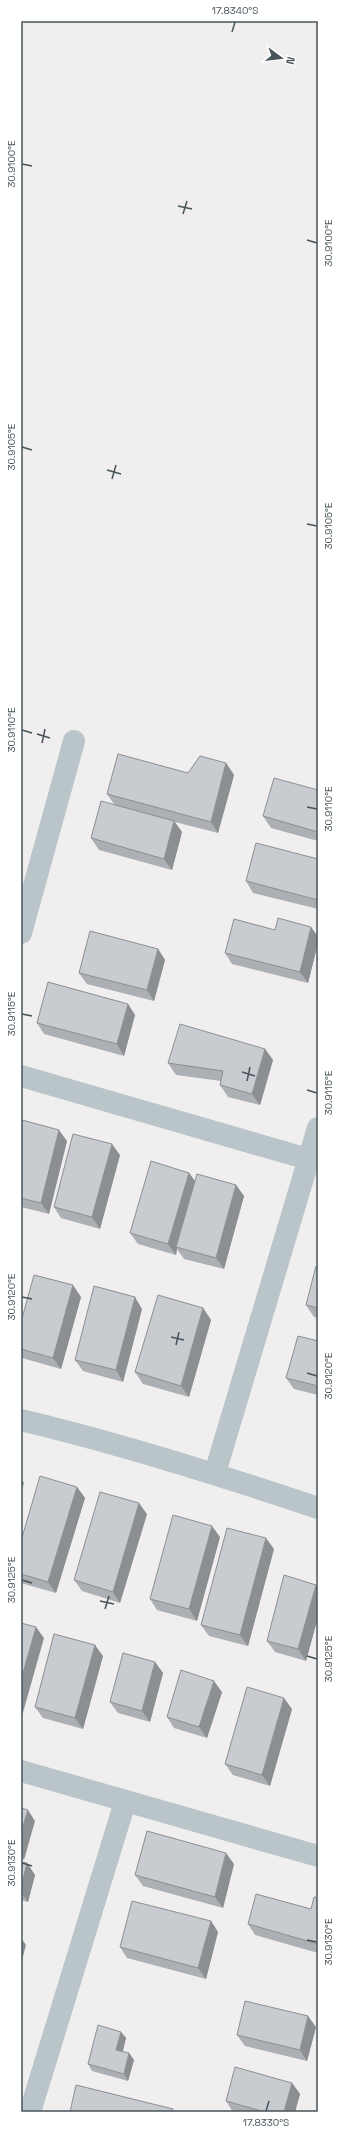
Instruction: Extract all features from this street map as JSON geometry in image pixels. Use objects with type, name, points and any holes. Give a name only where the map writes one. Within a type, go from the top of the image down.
[{"type":"street","points":[[21,933],[74,741]]},
{"type":"street","points":[[21,1076],[308,1159]]},
{"type":"street","points":[[215,1473],[318,1128]]},
{"type":"street","points":[[21,1420],[93,1438],[215,1473],[318,1508]]},
{"type":"street","points":[[21,1771],[318,1856]]},
{"type":"street","points":[[30,2112],[125,1802]]},
{"type":"building","points":[[118,754],[188,773],[200,756],[226,763],[211,822],[107,794]]},
{"type":"building","points":[[274,778],[318,790],[318,832],[263,816]]},
{"type":"building","points":[[101,801],[174,821],[164,859],[91,838]]},
{"type":"building","points":[[256,843],[318,859],[318,900],[246,881]]},
{"type":"building","points":[[278,918],[311,927],[300,972],[225,953],[234,919],[275,930]]},
{"type":"building","points":[[90,931],[158,949],[147,990],[79,973]]},
{"type":"building","points":[[48,982],[128,1004],[117,1044],[37,1023]]},
{"type":"building","points":[[180,1024],[265,1049],[252,1094],[220,1085],[223,1071],[168,1063]]},
{"type":"building","points":[[22,1120],[59,1130],[41,1203],[21,1198]]},
{"type":"building","points":[[73,1134],[112,1144],[92,1217],[54,1207]]},
{"type":"building","points":[[151,1161],[189,1173],[168,1244],[130,1233]]},
{"type":"building","points":[[197,1174],[236,1185],[216,1258],[176,1247]]},
{"type":"building","points":[[316,1266],[318,1267],[318,1308],[306,1305]]},
{"type":"building","points":[[34,1275],[73,1285],[53,1358],[21,1349],[21,1322]]},
{"type":"building","points":[[94,1286],[135,1297],[116,1370],[75,1360]]},
{"type":"building","points":[[158,1295],[203,1308],[181,1386],[135,1372]]},
{"type":"building","points":[[298,1336],[318,1341],[318,1386],[286,1378]]},
{"type":"building","points":[[40,1476],[77,1487],[48,1582],[21,1574],[21,1541]]},
{"type":"building","points":[[100,1492],[139,1503],[113,1592],[74,1580]]},
{"type":"building","points":[[173,1515],[212,1526],[189,1609],[150,1599]]},
{"type":"building","points":[[227,1528],[266,1538],[240,1635],[201,1625]]},
{"type":"building","points":[[284,1575],[316,1585],[298,1649],[267,1641]]},
{"type":"building","points":[[21,1623],[36,1627],[21,1680]]},
{"type":"building","points":[[54,1634],[95,1645],[75,1718],[35,1707]]},
{"type":"building","points":[[123,1653],[155,1662],[142,1711],[110,1702]]},
{"type":"building","points":[[181,1670],[214,1681],[199,1727],[167,1717]]},
{"type":"building","points":[[247,1687],[284,1698],[262,1775],[225,1764]]},
{"type":"building","points":[[21,1808],[28,1810],[21,1832]]},
{"type":"building","points":[[147,1831],[226,1853],[215,1897],[135,1875]]},
{"type":"building","points":[[21,1862],[27,1863],[21,1887]]},
{"type":"building","points":[[256,1894],[311,1909],[314,1897],[318,1898],[318,1944],[248,1924]]},
{"type":"building","points":[[132,1901],[211,1921],[198,1968],[120,1947]]},
{"type":"building","points":[[245,2001],[308,2016],[300,2050],[237,2035]]},
{"type":"building","points":[[98,2025],[121,2032],[116,2050],[129,2053],[124,2074],[88,2064]]},
{"type":"building","points":[[235,2067],[292,2083],[284,2112],[265,2112],[226,2101]]},
{"type":"building","points":[[76,2085],[173,2109],[172,2112],[70,2112]]}]
